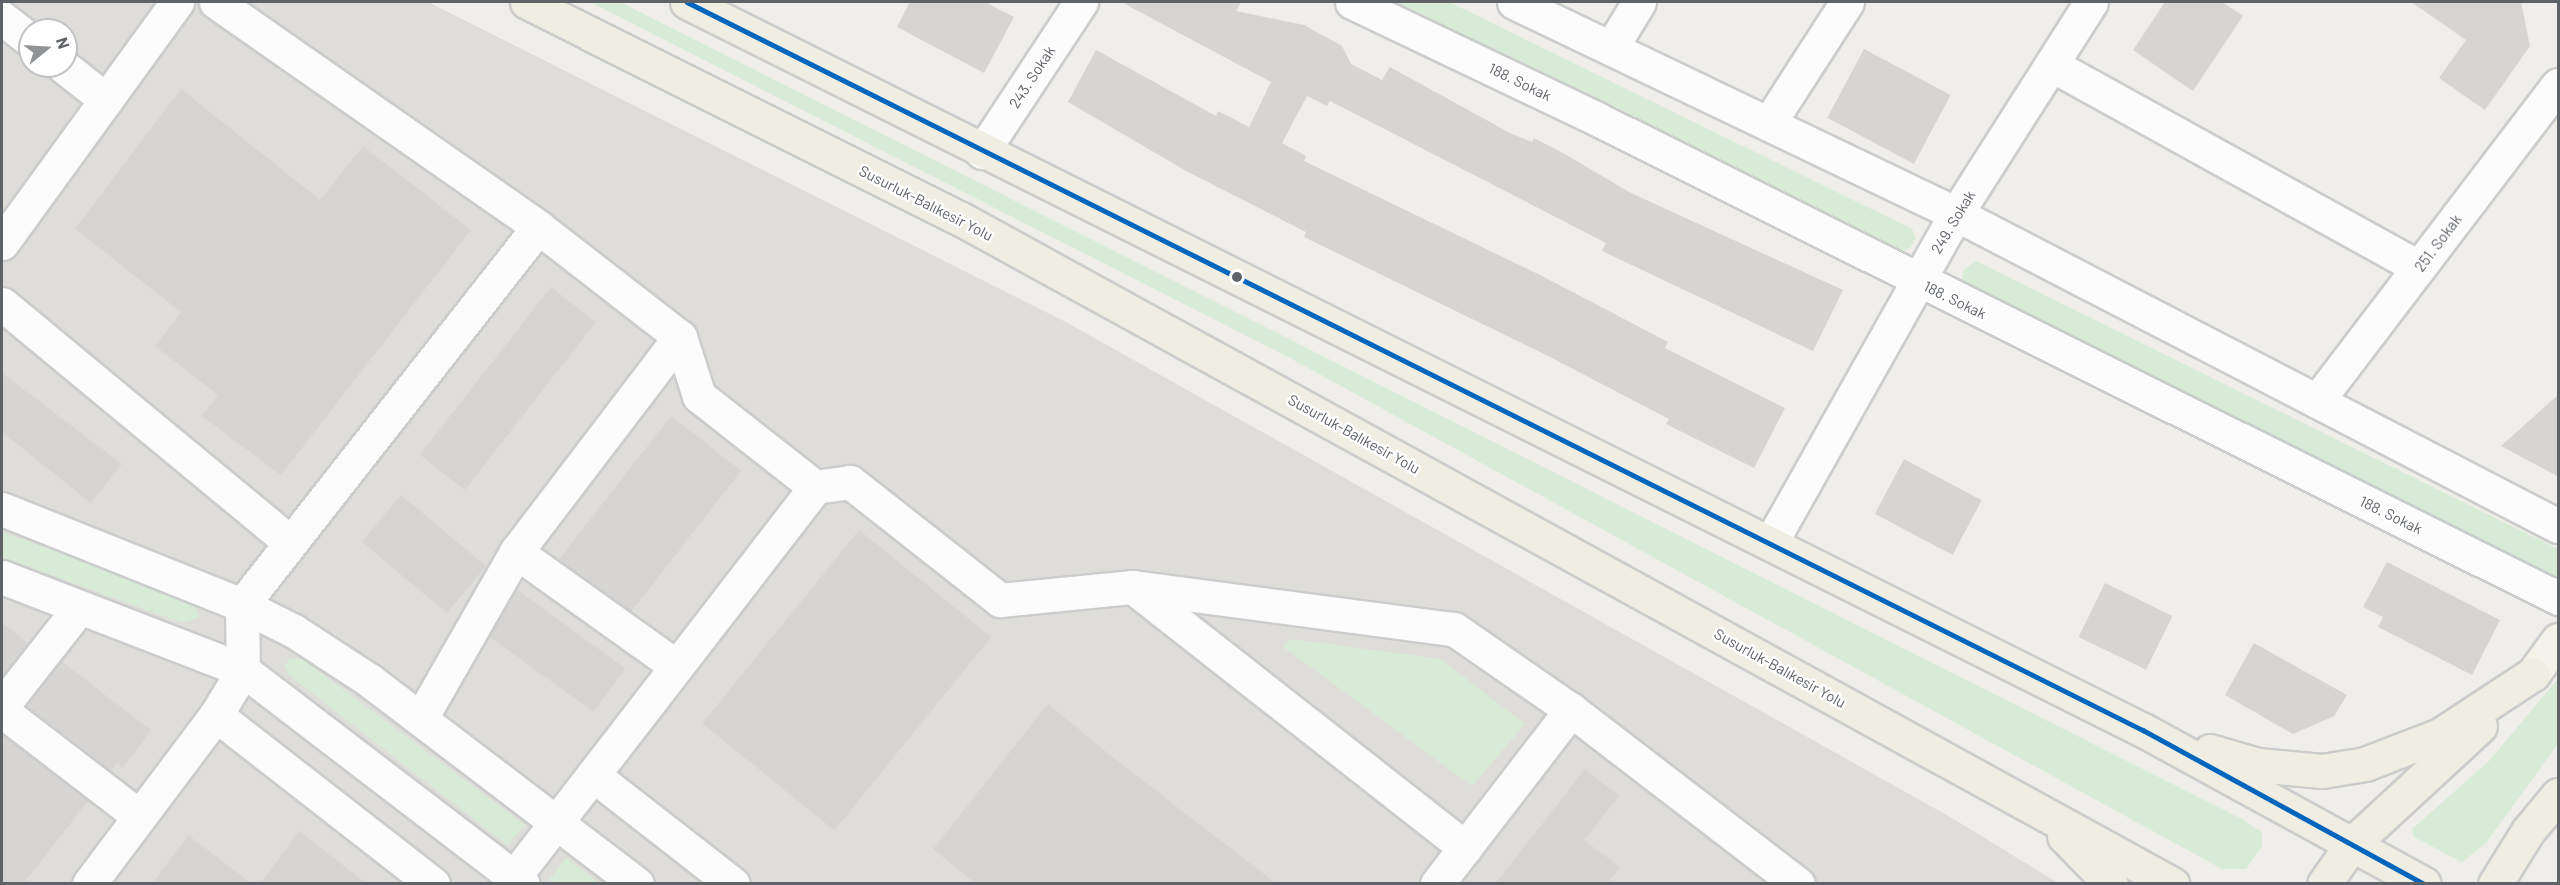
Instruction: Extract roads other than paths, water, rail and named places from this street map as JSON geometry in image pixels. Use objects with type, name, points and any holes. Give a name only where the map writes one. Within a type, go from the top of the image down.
[{"type":"highway","name":"Susurluk-Balıkesir Yolu","points":[[527,2],[961,219],[2172,884]]},
{"type":"highway","points":[[687,2],[982,152],[1771,542],[2143,730],[2424,884]]},
{"type":"highway","points":[[2143,730],[2258,765],[2322,771],[2365,764],[2440,735],[2533,674]]},
{"type":"highway","points":[[2324,884],[2352,844],[2533,674]]},
{"type":"highway","points":[[2495,884],[2528,831],[2559,795]]},
{"type":"highway","points":[[2038,809],[2111,884]]},
{"type":"main road","points":[[2533,674],[2559,640]]},
{"type":"street","points":[[2,243],[177,2]]},
{"type":"street","points":[[216,2],[538,227],[680,337],[699,396],[814,488]]},
{"type":"street","name":"243. Sokak","points":[[982,152],[1081,2]]},
{"type":"street","name":"188. Sokak","points":[[1352,2],[2559,598]]},
{"type":"street","points":[[1514,2],[1956,214],[2559,526]]},
{"type":"street","points":[[1611,48],[1639,2]]},
{"type":"street","points":[[1768,123],[1847,2]]},
{"type":"street","name":"249. Sokak","points":[[1771,542],[1956,214],[2091,2]]},
{"type":"street","points":[[2,18],[18,31]]},
{"type":"street","points":[[2052,65],[2419,268]]},
{"type":"street","points":[[78,78],[106,100]]},
{"type":"street","name":"251. Sokak","points":[[2318,401],[2559,85]]},
{"type":"street","points":[[89,884],[216,716],[243,670],[242,605],[288,541],[538,227]]},
{"type":"street","points":[[2,304],[288,541]]},
{"type":"street","points":[[420,718],[516,552],[680,337]]},
{"type":"street","points":[[2,577],[243,670],[518,880],[558,820],[814,488],[850,482],[1000,600],[1133,587],[1454,628],[1571,710],[1798,884]]},
{"type":"street","points":[[2,509],[242,605],[294,631],[420,718],[558,820],[637,884]]},
{"type":"street","points":[[516,552],[676,666]]},
{"type":"street","points":[[1133,587],[1465,848]]},
{"type":"street","points":[[2,706],[79,608]]},
{"type":"street","points":[[1437,884],[1571,710]]},
{"type":"street","points":[[2,711],[140,816]]},
{"type":"street","points":[[216,716],[433,884]]},
{"type":"street","points":[[593,775],[733,884]]}]
